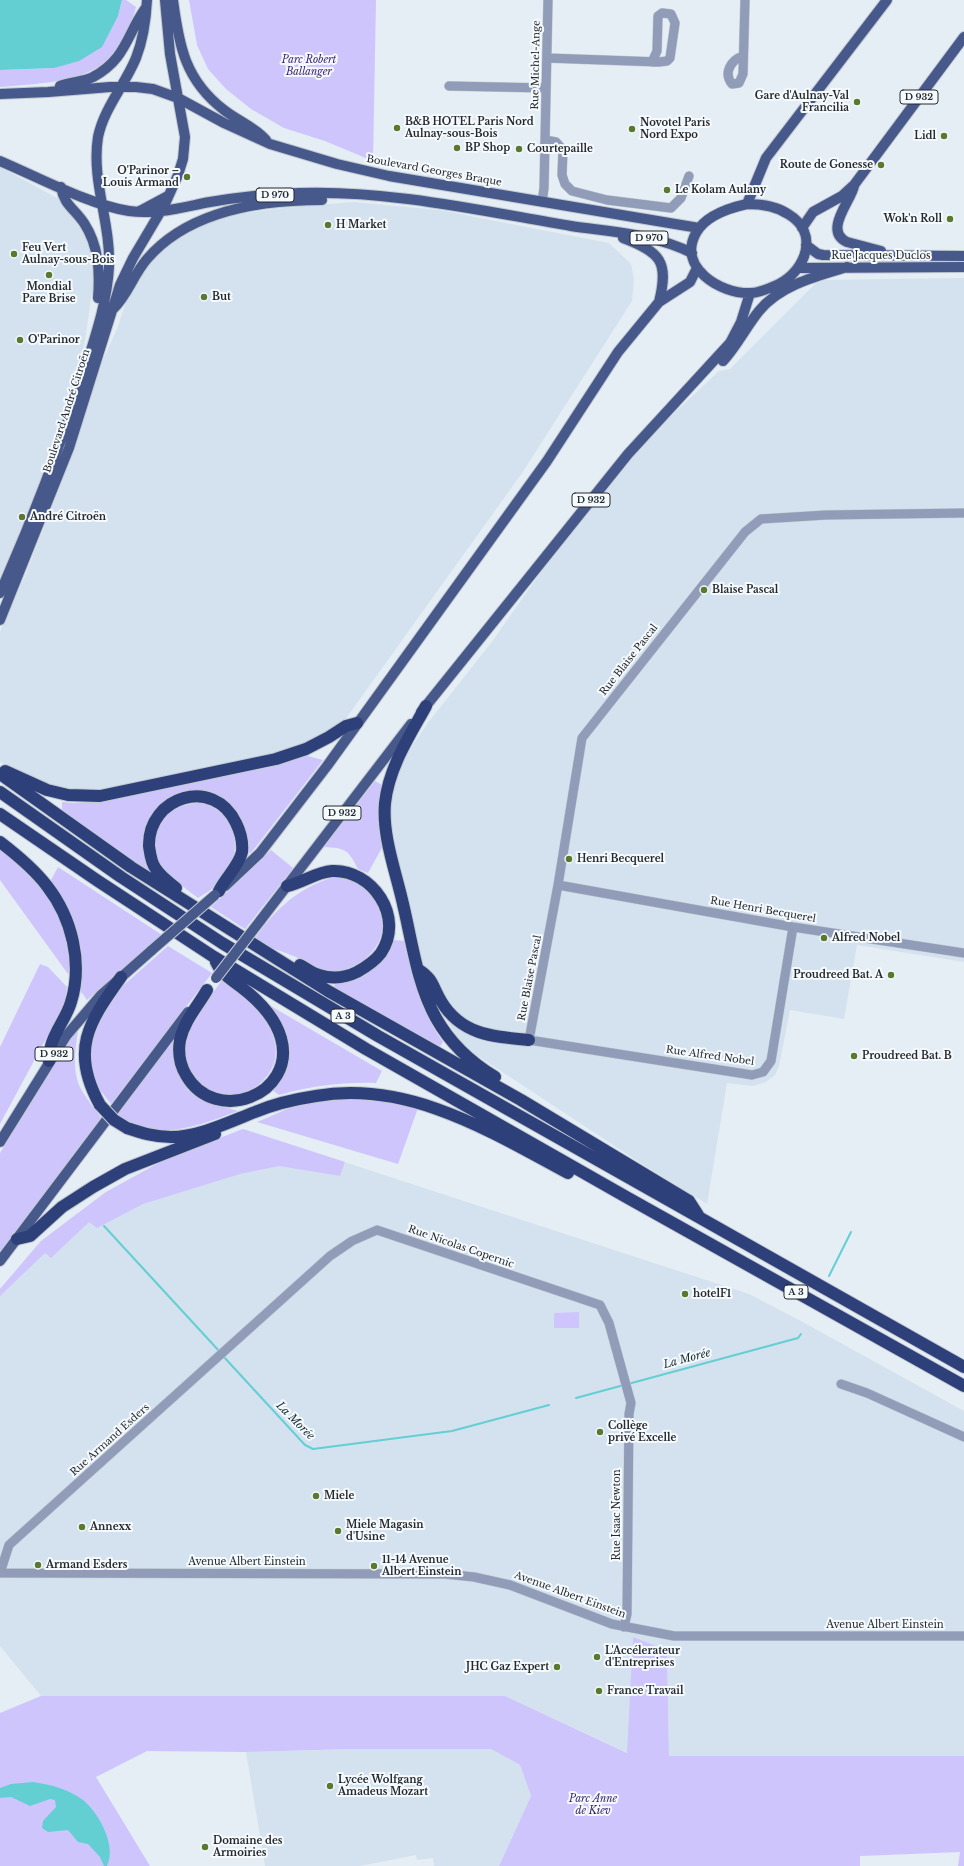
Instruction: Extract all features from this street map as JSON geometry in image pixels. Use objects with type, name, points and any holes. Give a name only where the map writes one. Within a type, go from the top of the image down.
[{"type":"highway","points":[[426,706],[395,763],[385,804],[386,833],[419,970],[435,1017],[452,1041],[467,1058],[509,1086],[521,1100]]},
{"type":"highway","points":[[0,773],[7,771],[27,782],[68,795],[100,796],[276,759],[306,749],[329,738],[346,726],[357,723]]},
{"type":"highway","points":[[0,773],[106,850],[182,900],[328,991],[521,1100],[688,1201],[700,1218]]},
{"type":"highway","name":"A 3","points":[[0,792],[121,877],[222,943],[378,1036],[964,1367]]},
{"type":"highway","points":[[182,900],[177,889],[155,868],[150,852],[149,836],[154,820],[166,807],[183,798],[202,796],[220,803],[233,816],[240,832],[242,852],[237,864],[224,880],[217,893]]},
{"type":"highway","name":"A 3","points":[[0,814],[98,881],[214,957],[372,1052],[628,1198],[964,1386]]},
{"type":"highway","points":[[0,842],[24,861],[48,886],[63,914],[73,938],[75,981],[72,1001],[66,1018],[51,1045],[49,1061]]},
{"type":"highway","points":[[287,886],[300,884],[314,875],[331,871],[346,872],[359,876],[373,887],[384,902],[388,921],[387,937],[381,953],[368,966],[352,974],[336,978],[319,975],[297,964],[287,966]]},
{"type":"highway","points":[[207,990],[182,1033],[179,1057],[183,1071],[194,1086],[208,1097],[231,1102],[249,1098],[266,1088],[279,1071],[283,1056],[281,1038],[271,1017],[262,1005],[219,970],[214,957]]},
{"type":"highway","points":[[419,970],[430,978],[440,1001],[448,1012],[467,1028],[490,1036],[530,1040]]},
{"type":"highway","points":[[121,977],[97,1012],[84,1045],[84,1066],[90,1087],[100,1105],[114,1120],[127,1128],[150,1136],[173,1137],[202,1131],[256,1111],[317,1095],[356,1092],[396,1097],[434,1107],[464,1119],[614,1199],[628,1198]]},
{"type":"highway","points":[[17,1239],[30,1236],[62,1207],[125,1169],[248,1120],[256,1111]]},
{"type":"main road","points":[[139,212],[169,195],[181,164],[185,137],[170,54],[165,0]]},
{"type":"main road","points":[[173,0],[182,52],[197,82],[223,110],[259,133],[270,144]]},
{"type":"main road","points":[[747,204],[754,191],[766,158],[887,0]]},
{"type":"main road","points":[[101,204],[96,161],[98,136],[104,117],[136,58],[143,36],[146,4]]},
{"type":"main road","points":[[48,92],[64,85],[92,78],[112,64],[134,31],[137,20],[146,4]]},
{"type":"main road","name":"D 932","points":[[802,228],[813,212],[842,196],[854,185],[964,37]]},
{"type":"main road","points":[[0,94],[121,87],[153,89],[178,98]]},
{"type":"main road","name":"Boulevard Georges Braque","points":[[178,98],[224,123],[270,144],[330,162],[389,176],[699,228]]},
{"type":"main road","points":[[0,161],[101,204],[139,212],[160,212]]},
{"type":"main road","points":[[854,185],[852,194],[837,223],[838,233],[843,240],[847,242],[895,255]]},
{"type":"main road","points":[[60,187],[63,199],[84,223],[92,239],[98,257],[100,277],[98,298],[107,312],[122,300],[135,275],[158,247],[175,234],[204,218],[245,208],[279,203],[322,200],[377,202],[392,198]]},
{"type":"main road","name":"D 970","points":[[160,212],[218,201],[300,193],[392,198],[452,206],[650,238],[682,248],[692,253]]},
{"type":"main road","name":"Boulevard André Citroën","points":[[0,593],[28,529],[69,420],[107,312],[132,258],[169,195]]},
{"type":"main road","name":"Boulevard André Citroën","points":[[0,620],[69,448],[107,312],[109,244],[101,204]]},
{"type":"main road","points":[[747,204],[759,204],[782,211],[798,222],[802,228],[806,245],[803,262],[799,268],[779,284],[769,289],[750,293],[727,291],[714,285],[697,268],[692,253],[692,244],[699,228],[715,216],[731,208],[747,204]]},
{"type":"main road","points":[[604,231],[646,247],[656,256],[662,268],[664,279],[659,302]]},
{"type":"main road","name":"Rue Jacques Duclos","points":[[806,245],[818,254],[823,255],[964,256]]},
{"type":"main road","points":[[678,400],[712,372],[733,349],[760,310],[776,296],[808,278],[847,267]]},
{"type":"main road","name":"Rue Jacques Duclos","points":[[799,268],[964,267]]},
{"type":"main road","name":"D 932","points":[[0,1142],[49,1061],[66,1036],[90,1006],[260,853],[327,766],[547,461],[618,352],[659,302],[690,282],[697,268]]},
{"type":"main road","name":"D 932","points":[[0,1261],[195,1002],[207,990],[426,706],[628,454],[730,343],[742,322],[750,293]]},
{"type":"street","name":"Rue Michel-Ange","points":[[542,202],[544,188],[548,0]]},
{"type":"street","points":[[743,56],[745,0]]},
{"type":"street","points":[[547,58],[652,62],[666,61],[670,58],[675,24],[671,14],[662,13],[658,16],[657,51],[652,62]]},
{"type":"street","points":[[449,86],[546,88]]},
{"type":"street","points":[[545,140],[556,142],[563,150],[563,180],[568,188],[578,194],[607,200],[670,208],[681,198],[689,176]]},
{"type":"street","name":"Rue Blaise Pascal","points":[[530,1040],[558,885],[582,738],[718,565],[752,525],[761,519],[826,515],[964,513]]},
{"type":"street","name":"Rue Henri Becquerel","points":[[558,885],[793,928],[964,953]]},
{"type":"street","name":"Rue Alfred Nobel","points":[[530,1040],[752,1075],[763,1072],[771,1061],[793,928]]},
{"type":"street","name":"Rue Nicolas Copernic","points":[[246,1332],[330,1256],[352,1241],[377,1230],[600,1305],[609,1323],[631,1403]]},
{"type":"street","name":"Rue Armand Esders","points":[[0,1573],[9,1545],[246,1332]]},
{"type":"street","points":[[841,1384],[867,1393],[964,1437]]},
{"type":"street","name":"Rue Isaac Newton","points":[[624,1627],[627,1614],[628,1414],[631,1403]]},
{"type":"street","name":"Avenue Albert Einstein","points":[[0,1573],[433,1573],[456,1575],[510,1585],[599,1620],[624,1627],[674,1636],[964,1636]]},
{"type":"shaded area","points":[[0,167],[57,198],[68,209],[85,236],[92,258],[94,279],[77,381],[37,492],[0,579]]},
{"type":"shaded area","points":[[354,202],[439,210],[609,243],[631,264],[634,280],[632,301],[522,473],[342,724],[303,745],[274,754],[102,790],[74,792],[31,781],[0,762],[0,632],[25,576],[77,443],[98,371],[117,329],[127,299],[144,270],[172,240],[202,223],[227,215],[293,207]]},
{"type":"shaded area","points":[[964,278],[964,962],[857,945],[844,1019],[790,1010],[779,1066],[775,1075],[766,1082],[753,1086],[727,1083],[707,1204],[639,1162],[475,1054],[460,1041],[427,986],[391,832],[390,805],[395,780],[405,757],[427,724],[491,643],[548,562],[634,456],[669,418],[719,371],[730,369],[819,280]]},
{"type":"shaded area","points":[[243,1129],[749,1294],[964,1411],[964,1756],[669,1756],[667,1650],[633,1637],[628,1753],[505,1696],[41,1696],[0,1646],[0,1289],[41,1241],[106,1192],[166,1159]]},
{"type":"shaded area","points":[[350,1749],[491,1749],[520,1765],[531,1796],[499,1866],[434,1866],[433,1858],[417,1860],[416,1855],[360,1866],[265,1866],[246,1752]]},
{"type":"green space","points":[[122,0],[126,0],[136,7],[127,32],[116,51],[102,64],[86,73],[67,79],[47,83],[0,87],[0,70],[54,68],[118,16]]},
{"type":"green space","name":"Parc Robert Ballanger","points":[[189,0],[376,0],[373,161],[325,141],[284,128],[251,109],[226,89],[208,69],[197,45]]},
{"type":"green space","points":[[304,755],[323,760],[251,853],[246,852],[220,798],[164,803],[150,820],[143,834],[144,850],[149,871],[62,812],[62,802],[74,803],[104,801]]},
{"type":"green space","points":[[375,781],[382,785],[380,815],[384,844],[368,873],[358,869],[351,857],[345,851],[337,848],[324,847]]},
{"type":"green space","points":[[201,802],[219,811],[225,816],[231,826],[235,841],[235,850],[234,858],[228,874],[223,880],[198,898],[160,867],[155,856],[154,842],[155,835],[161,821],[166,816],[178,807]]},
{"type":"green space","points":[[0,847],[39,882],[50,895],[61,917],[69,941],[71,953],[68,974],[0,880]]},
{"type":"green space","points":[[271,850],[293,868],[245,929],[211,907]]},
{"type":"green space","points":[[58,867],[162,935],[87,1000],[80,990],[80,958],[76,932],[67,908],[51,880]]},
{"type":"green space","points":[[331,878],[347,878],[357,883],[372,896],[377,904],[382,923],[382,932],[376,947],[367,957],[349,968],[331,971],[316,967],[254,940],[270,919],[287,902],[307,888]]},
{"type":"green space","points":[[393,940],[405,941],[418,993],[428,1017],[443,1042],[438,1049],[333,988],[336,983]]},
{"type":"green space","points":[[168,946],[212,973],[111,1104],[97,1086],[88,1064],[90,1040],[117,991]]},
{"type":"green space","points":[[40,964],[48,967],[67,987],[64,1005],[0,1124],[0,1047]]},
{"type":"green space","points":[[222,980],[245,995],[257,1008],[268,1024],[275,1041],[275,1059],[269,1072],[261,1083],[250,1090],[238,1094],[225,1095],[212,1092],[201,1086],[192,1075],[186,1063],[184,1054],[185,1040],[191,1024]]},
{"type":"green space","points":[[264,1002],[382,1071],[376,1083],[327,1085],[279,1095],[271,1089],[281,1078],[287,1067],[290,1055],[289,1044],[281,1023]]},
{"type":"green space","points":[[76,1029],[78,1031],[75,1068],[78,1082],[86,1097],[103,1120],[0,1254],[0,1153]]},
{"type":"green space","points":[[177,1036],[174,1058],[177,1071],[188,1090],[208,1102],[238,1111],[208,1122],[176,1129],[145,1129],[131,1123],[117,1114]]},
{"type":"green space","points":[[355,1098],[396,1103],[418,1108],[398,1164],[257,1122],[299,1104]]},
{"type":"green space","points":[[243,1129],[345,1162],[340,1176],[279,1166],[240,1174],[143,1204],[97,1228],[89,1222],[51,1258],[45,1253],[0,1296],[0,1289],[41,1241],[106,1192],[166,1159]]},
{"type":"green space","points":[[579,1312],[579,1328],[554,1328],[554,1313]]},
{"type":"green space","name":"Parc Anne de Kiev","points":[[633,1637],[667,1650],[669,1756],[964,1756],[964,1866],[958,1866],[960,1852],[860,1856],[860,1866],[499,1866],[531,1796],[520,1765],[491,1749],[350,1749],[246,1752],[147,1751],[96,1777],[150,1866],[0,1866],[0,1713],[41,1696],[505,1696],[627,1753]]},
{"type":"water","points":[[0,0],[122,0],[118,16],[102,47],[79,61],[54,68],[0,70]]},
{"type":"water","points":[[33,1782],[66,1790],[83,1800],[89,1806],[100,1821],[108,1840],[110,1849],[107,1866],[104,1866],[100,1857],[88,1844],[78,1842],[68,1830],[48,1832],[42,1828],[43,1821],[56,1807],[55,1800],[50,1799],[30,1806],[11,1797],[0,1798],[0,1788],[11,1784]]},
{"type":"waterway","name":"La Morée","points":[[104,1226],[220,1352]]},
{"type":"waterway","name":"La Morée","points":[[829,1276],[851,1232]]},
{"type":"waterway","name":"La Morée","points":[[628,1384],[798,1338],[801,1334]]},
{"type":"waterway","name":"La Morée","points":[[223,1356],[305,1445],[313,1449],[452,1431],[549,1405]]},
{"type":"waterway","name":"La Morée","points":[[576,1398],[624,1385]]},
{"type":"place","name":"Gare d'Aulnay-Val Francilia","points":[[857,102]]},
{"type":"place","name":"B&B HOTEL Paris Nord Aulnay-sous-Bois","points":[[397,128]]},
{"type":"place","name":"Novotel Paris Nord Expo","points":[[632,129]]},
{"type":"place","name":"Lidl","points":[[944,136]]},
{"type":"place","name":"BP Shop","points":[[457,148]]},
{"type":"place","name":"Courtepaille","points":[[519,149]]},
{"type":"place","name":"Route de Gonesse","points":[[881,165]]},
{"type":"place","name":"O'Parinor – Louis Armand","points":[[187,177]]},
{"type":"place","name":"Le Kolam Aulany","points":[[667,190]]},
{"type":"place","name":"Wok'n Roll","points":[[950,219]]},
{"type":"place","name":"H Market","points":[[328,225]]},
{"type":"place","name":"Feu Vert Aulnay-sous-Bois","points":[[14,254]]},
{"type":"place","name":"Mondial Pare Brise","points":[[49,275]]},
{"type":"place","name":"But","points":[[204,297]]},
{"type":"place","name":"O'Parinor","points":[[20,340]]},
{"type":"place","name":"André Citroën","points":[[22,517]]},
{"type":"place","name":"Blaise Pascal","points":[[704,590]]},
{"type":"place","name":"Henri Becquerel","points":[[569,859]]},
{"type":"place","name":"Alfred Nobel","points":[[824,938]]},
{"type":"place","name":"Proudreed Bat. A","points":[[891,975]]},
{"type":"place","name":"Proudreed Bat. B","points":[[854,1056]]},
{"type":"place","name":"hotelF1","points":[[685,1294]]},
{"type":"place","name":"Collège privé Excelle","points":[[600,1432]]},
{"type":"place","name":"Miele","points":[[316,1496]]},
{"type":"place","name":"Annexx","points":[[82,1527]]},
{"type":"place","name":"Miele Magasin d'Usine","points":[[338,1531]]},
{"type":"place","name":"Armand Esders","points":[[38,1565]]},
{"type":"place","name":"11-14 Avenue Albert Einstein","points":[[374,1566]]},
{"type":"place","name":"L'Accélerateur d'Entreprises","points":[[597,1657]]},
{"type":"place","name":"JHC Gaz Expert","points":[[557,1667]]},
{"type":"place","name":"France Travail","points":[[599,1691]]},
{"type":"place","name":"Lycée Wolfgang Amadeus Mozart","points":[[330,1786]]},
{"type":"place","name":"Domaine des Armoiries","points":[[205,1847]]}]
